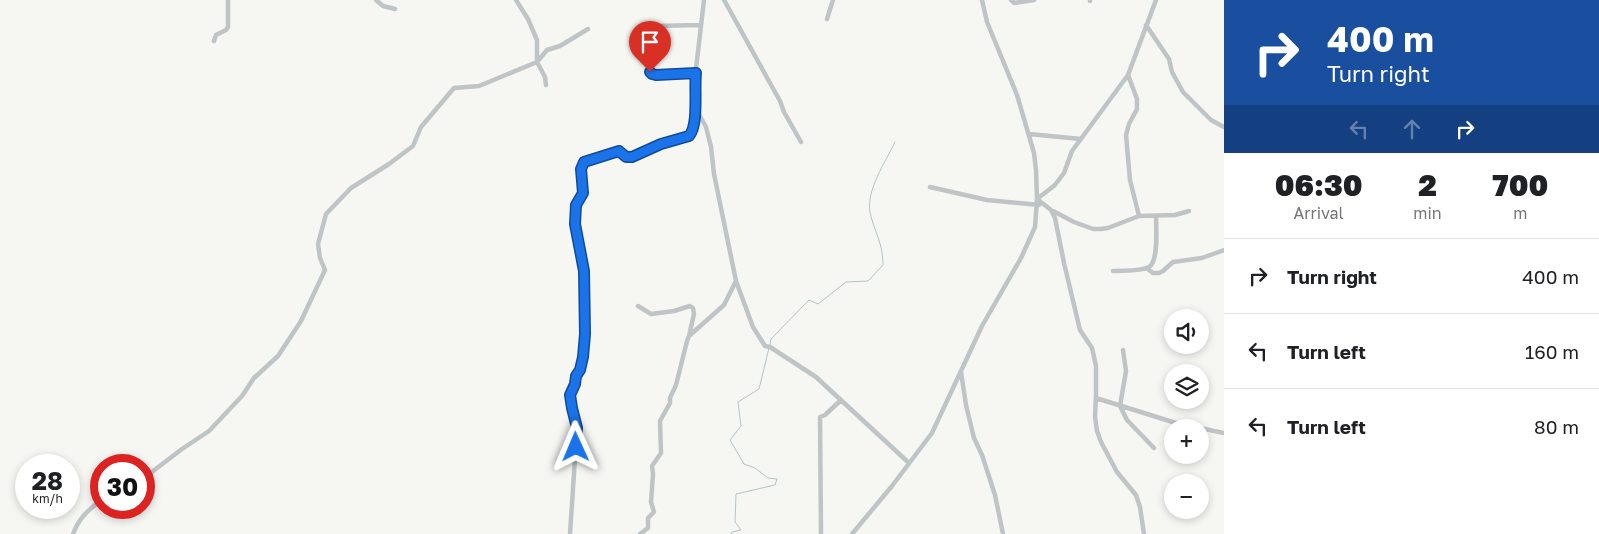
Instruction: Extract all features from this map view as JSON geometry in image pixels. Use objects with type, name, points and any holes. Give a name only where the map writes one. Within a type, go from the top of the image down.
[{"type":"street","points":[[214,41],[216,35],[228,27],[228,0]]},
{"type":"street","points":[[376,0],[383,6],[395,9]]},
{"type":"street","points":[[516,0],[528,19],[537,40],[537,62],[546,77],[546,85]]},
{"type":"street","points":[[570,534],[577,428],[570,395],[580,370],[585,334],[584,271],[575,224],[576,205],[583,193],[581,169],[584,162],[619,151],[626,157],[632,157],[661,144],[689,136],[692,131],[696,109],[694,94],[704,0]]},
{"type":"street","points":[[724,0],[801,142]]},
{"type":"street","points":[[827,19],[833,0]]},
{"type":"street","points":[[852,534],[892,486],[932,433],[982,326],[1021,258],[1035,227],[1037,199],[1034,153],[1017,95],[987,22],[982,0]]},
{"type":"street","points":[[1011,0],[1014,3],[1034,0]]},
{"type":"street","points":[[1037,199],[1055,186],[1064,173],[1072,151],[1128,75],[1156,0]]},
{"type":"street","points":[[696,73],[652,74],[650,72],[650,52],[645,44],[646,36],[655,26],[701,25]]},
{"type":"street","points":[[1146,25],[1169,59],[1172,72],[1183,92],[1211,120],[1224,127]]},
{"type":"street","points":[[155,470],[209,431],[242,396],[254,378],[278,356],[301,321],[325,270],[320,258],[318,244],[326,214],[351,188],[413,146],[421,127],[454,88],[480,86],[537,62],[548,50],[560,46],[588,29]]},
{"type":"street","points":[[1128,75],[1137,99],[1136,109],[1126,135],[1130,180],[1139,216]]},
{"type":"street","points":[[696,109],[706,126],[736,281],[753,327],[768,347],[816,378],[909,463]]},
{"type":"street","points":[[1029,134],[1081,139]]},
{"type":"street","points":[[930,187],[986,200],[1046,206]]},
{"type":"street","points":[[1037,199],[1051,210],[1093,229],[1108,228],[1139,216],[1175,216],[1189,211]]},
{"type":"street","points":[[1051,210],[1055,218],[1080,330],[1092,348],[1096,366],[1094,417],[1098,437],[1117,472],[1136,495],[1140,507],[1144,534]]},
{"type":"street","points":[[1113,271],[1147,268],[1151,265],[1154,261],[1156,216]]},
{"type":"street","points":[[1147,268],[1153,273],[1159,273],[1173,262],[1202,258],[1224,250]]},
{"type":"street","points":[[689,336],[724,305],[736,281]]},
{"type":"street","points":[[638,306],[651,314],[674,311],[690,306],[693,308],[694,314],[676,385],[670,398],[670,403],[660,421],[662,453],[652,466],[651,502],[654,512],[648,518],[648,528],[640,534]]},
{"type":"street","points":[[1123,350],[1126,371],[1120,406],[1128,420],[1154,448]]},
{"type":"street","points":[[961,372],[974,438],[982,455],[995,495],[1003,534]]},
{"type":"street","points":[[1096,398],[1164,419]]},
{"type":"street","points":[[821,534],[820,417],[825,415],[840,401]]},
{"type":"street","points":[[1209,430],[1224,433]]},
{"type":"street","points":[[73,534],[77,524],[90,509]]},
{"type":"waterway","points":[[770,345],[771,339],[809,300],[818,304],[846,282],[868,281],[883,265],[882,250],[870,212],[870,203],[874,185],[895,142]]},
{"type":"waterway","points":[[731,534],[741,530],[735,522],[736,494],[775,485],[777,479],[768,478],[755,468],[744,464],[730,440],[741,426],[738,402],[759,389],[769,348]]},
{"type":"route","points":[[576,447],[577,428],[570,395],[580,370],[585,334],[584,271],[575,224],[576,205],[583,193],[581,169],[584,162],[619,151],[626,157],[632,157],[661,144],[689,136],[692,131],[696,109],[694,103],[696,73],[656,75],[650,72]]}]
